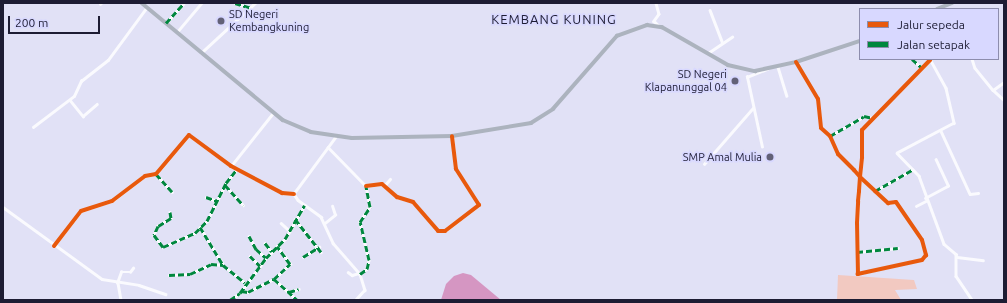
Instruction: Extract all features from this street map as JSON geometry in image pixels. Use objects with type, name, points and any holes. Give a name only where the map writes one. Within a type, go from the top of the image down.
[{"type":"main road","points":[[142,3],[273,113],[302,129],[336,137],[452,136],[516,126],[544,116],[617,36],[635,28],[658,25],[741,70],[778,67],[859,41]]},
{"type":"main road","points":[[940,8],[952,3]]},
{"type":"street","points":[[166,23],[184,3]]},
{"type":"street","points":[[177,32],[201,3]]},
{"type":"street","points":[[235,3],[251,8]]},
{"type":"street","points":[[201,53],[255,3]]},
{"type":"street","points":[[656,3],[659,14],[654,21],[658,25]]},
{"type":"street","points":[[33,126],[70,100],[81,80],[108,60],[147,7]]},
{"type":"street","points":[[710,10],[722,41]]},
{"type":"street","points":[[708,53],[722,41],[732,37]]},
{"type":"street","points":[[913,60],[922,68]]},
{"type":"street","points":[[796,62],[818,99],[820,128],[830,136],[838,154],[860,177],[890,205],[896,202],[916,226],[926,258],[858,274],[857,252],[860,177],[862,130],[930,60],[946,88],[954,118],[952,125],[898,151],[901,160],[918,176],[944,244],[957,257],[983,260]]},
{"type":"street","points":[[972,60],[975,68],[993,90],[1004,100]]},
{"type":"street","points":[[778,67],[788,96]]},
{"type":"street","points":[[762,147],[747,77],[767,69]]},
{"type":"street","points":[[993,90],[1004,82]]},
{"type":"street","points":[[70,100],[83,116],[97,104]]},
{"type":"street","points":[[704,164],[754,108]]},
{"type":"street","points":[[231,166],[273,113]]},
{"type":"street","points":[[830,136],[864,116],[873,118]]},
{"type":"street","points":[[941,131],[970,194],[978,192]]},
{"type":"street","points":[[54,246],[81,211],[112,201],[142,177],[156,174],[189,135],[231,166],[282,193],[294,194],[304,205],[319,215],[325,223],[333,243],[360,274],[365,290],[356,300]]},
{"type":"street","points":[[366,186],[380,183],[397,197],[413,202],[438,232],[445,231],[478,205],[456,169],[452,136]]},
{"type":"street","points":[[294,194],[336,137]]},
{"type":"street","points":[[328,147],[366,186],[370,207],[360,222],[369,260],[368,267],[360,274],[352,275],[348,272]]},
{"type":"street","points":[[916,206],[948,186],[936,160]]},
{"type":"street","points":[[170,212],[171,218],[158,226],[154,235],[163,247],[195,233],[200,228],[225,185],[237,169]]},
{"type":"street","points":[[875,191],[912,170]]},
{"type":"street","points":[[156,174],[172,192]]},
{"type":"street","points":[[384,186],[390,179]]},
{"type":"street","points":[[225,185],[243,205]]},
{"type":"street","points":[[206,197],[217,201]]},
{"type":"street","points":[[230,300],[241,291],[245,283],[290,231],[295,219],[304,205]]},
{"type":"street","points":[[325,223],[335,215],[332,206]]},
{"type":"street","points":[[3,207],[54,246],[102,279],[117,283],[139,285],[165,294]]},
{"type":"street","points":[[295,219],[319,247],[321,252]]},
{"type":"street","points":[[281,223],[290,231]]},
{"type":"street","points":[[200,228],[223,265],[245,283]]},
{"type":"street","points":[[249,236],[256,249],[266,258]]},
{"type":"street","points":[[265,243],[272,252]]},
{"type":"street","points":[[241,291],[248,292],[274,279],[290,263],[277,246]]},
{"type":"street","points":[[303,257],[319,247]]},
{"type":"street","points":[[857,252],[898,248]]},
{"type":"street","points":[[250,256],[260,266]]},
{"type":"street","points":[[957,257],[956,276],[972,300]]},
{"type":"street","points":[[170,275],[190,274],[211,264],[223,265]]},
{"type":"street","points":[[121,300],[117,283],[121,272],[130,272],[133,268]]},
{"type":"street","points":[[274,279],[297,300]]},
{"type":"street","points":[[289,292],[299,289]]},
{"type":"shaded area","points":[[463,273],[471,275],[501,300],[441,300],[446,284],[454,276]]},
{"type":"shaded area","points":[[838,275],[914,280],[917,289],[895,290],[901,300],[837,300]]},
{"type":"marked path","points":[[166,23],[184,3]]},
{"type":"marked path","points":[[235,3],[251,8]]},
{"type":"marked path","points":[[913,60],[922,68]]},
{"type":"marked path","points":[[830,136],[864,116],[873,118]]},
{"type":"marked path","points":[[170,212],[171,218],[158,226],[154,235],[163,247],[195,233],[207,221],[226,183],[237,169]]},
{"type":"marked path","points":[[875,191],[912,170]]},
{"type":"marked path","points":[[156,174],[172,192]]},
{"type":"marked path","points":[[225,185],[243,205]]},
{"type":"marked path","points":[[360,274],[367,269],[369,260],[360,222],[370,207],[366,186]]},
{"type":"marked path","points":[[206,197],[217,201]]},
{"type":"marked path","points":[[230,300],[240,293],[266,258],[285,239],[305,205]]},
{"type":"marked path","points":[[295,219],[321,252]]},
{"type":"marked path","points":[[200,227],[223,265]]},
{"type":"marked path","points":[[249,236],[256,249],[266,258]]},
{"type":"marked path","points":[[265,243],[272,252]]},
{"type":"marked path","points":[[274,279],[290,264],[277,246]]},
{"type":"marked path","points":[[303,257],[319,247]]},
{"type":"marked path","points":[[857,252],[898,248]]},
{"type":"marked path","points":[[250,256],[260,266]]},
{"type":"marked path","points":[[169,275],[190,274],[211,264],[223,265],[245,283]]},
{"type":"marked path","points":[[241,291],[248,292],[274,279],[297,300]]},
{"type":"marked path","points":[[289,292],[299,289]]},
{"type":"cycle path","points":[[796,62],[818,99],[821,128],[830,136],[838,154],[860,177],[888,203],[896,202],[922,240],[926,255],[922,260],[858,274],[857,223],[858,201],[860,177],[862,157],[862,130],[930,60]]},
{"type":"cycle path","points":[[54,246],[81,211],[112,201],[145,176],[156,174],[189,135],[231,166],[282,193],[294,194]]},
{"type":"cycle path","points":[[366,186],[382,184],[397,197],[413,202],[438,231],[445,231],[479,205],[456,169],[452,136]]},
{"type":"place","name":"SD Negeri Kembangkuning","points":[[221,21]]},
{"type":"place","name":"SD Negeri Klapanunggal 04","points":[[735,81]]},
{"type":"place","name":"SMP Amal Mulia","points":[[770,157]]},
{"type":"district","name":"KEMBANG KUNING","points":[[554,19]]}]
